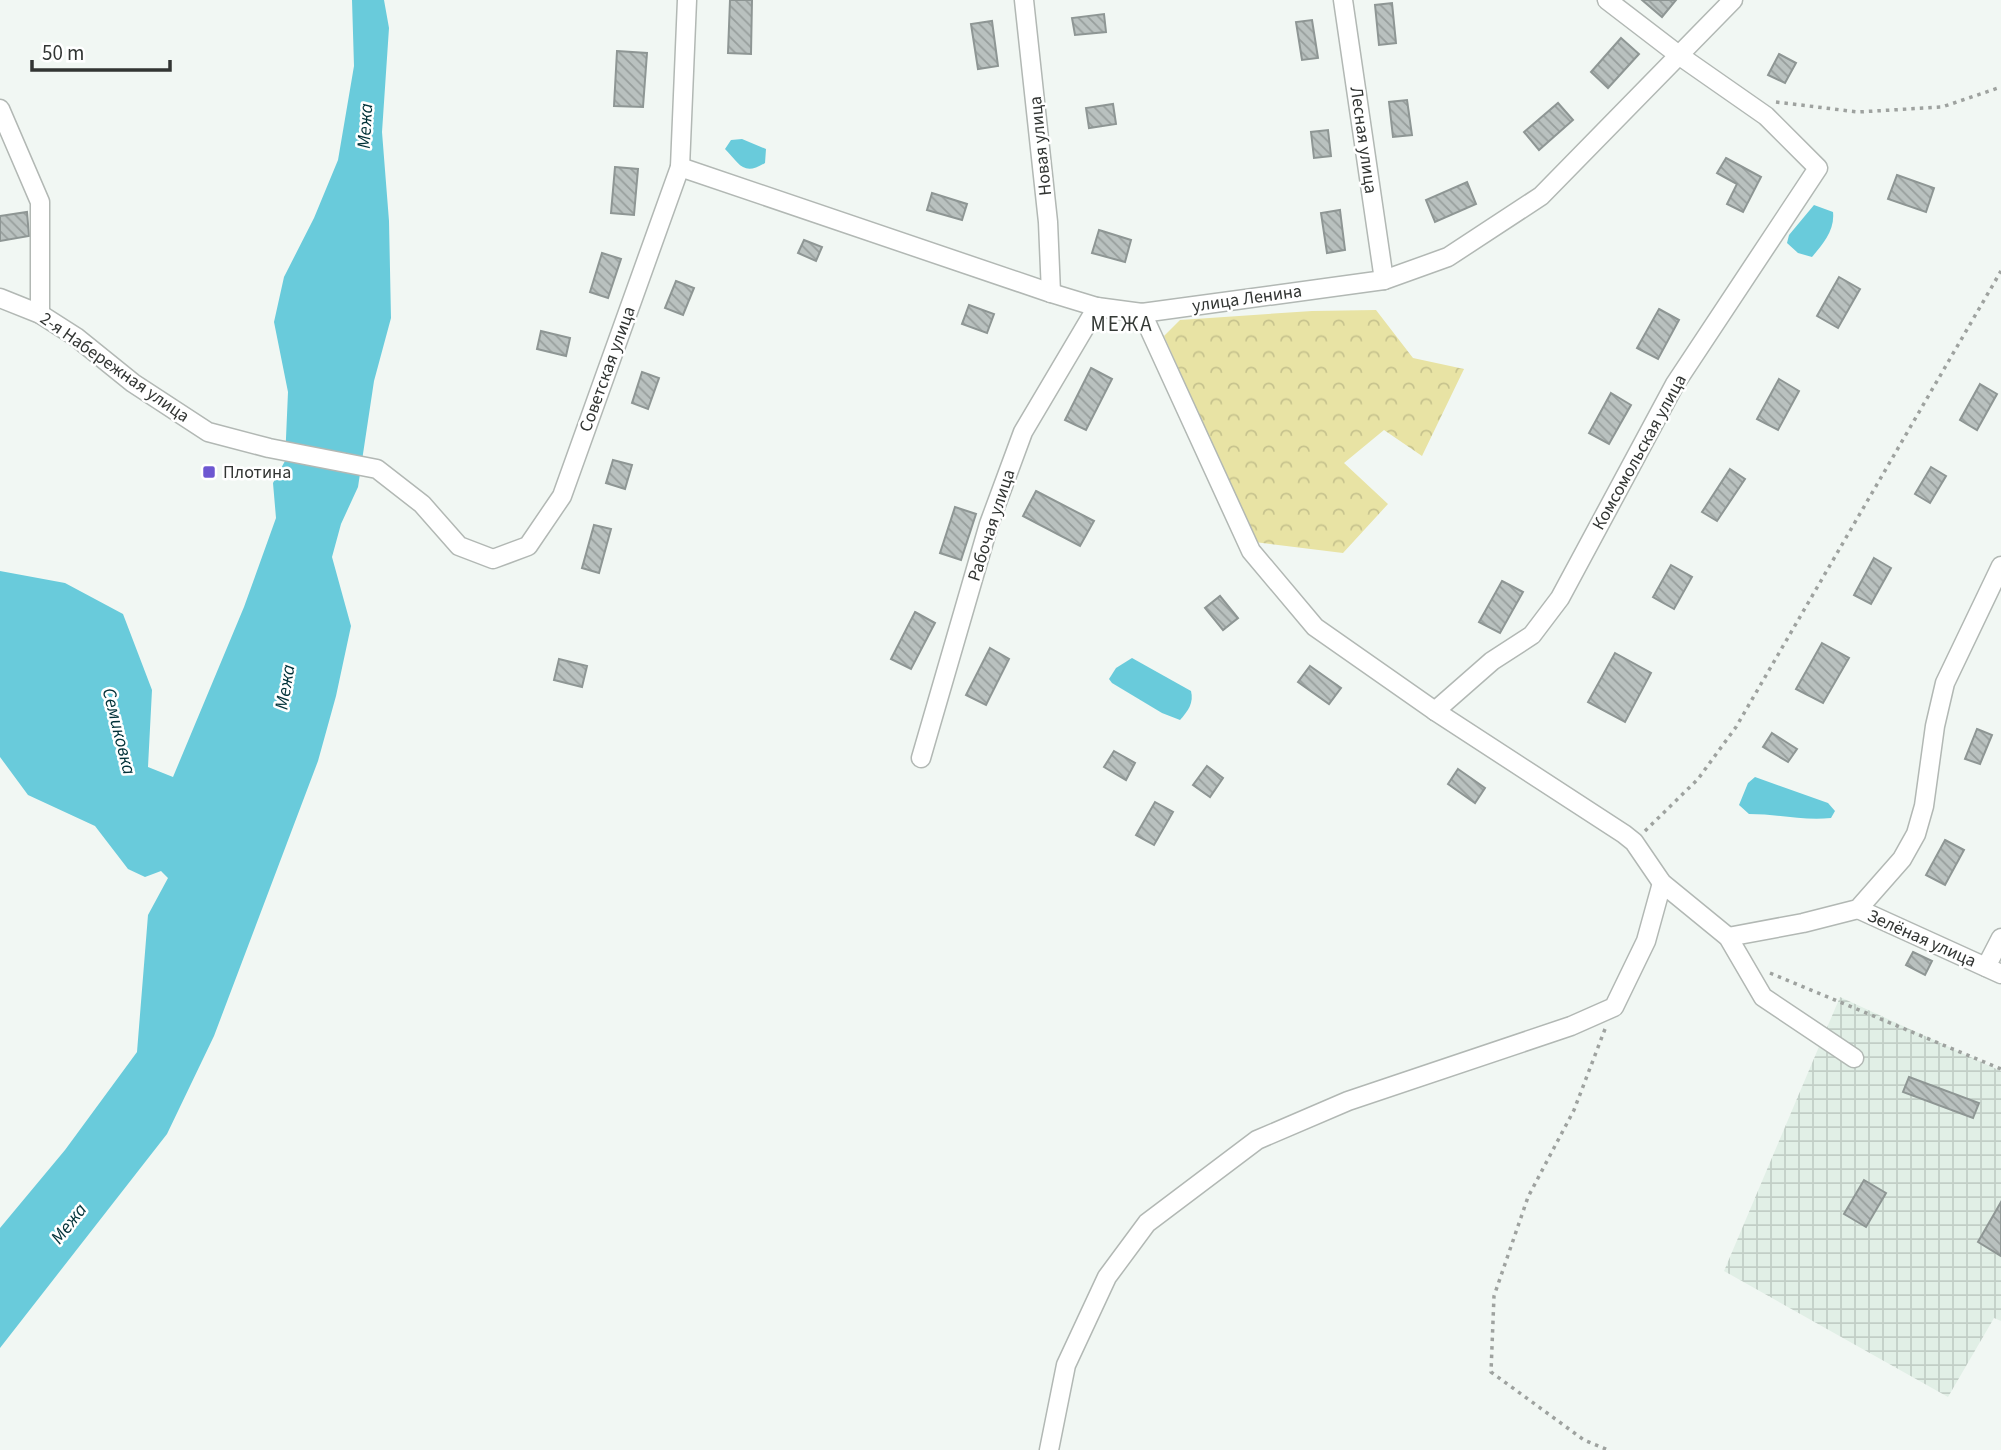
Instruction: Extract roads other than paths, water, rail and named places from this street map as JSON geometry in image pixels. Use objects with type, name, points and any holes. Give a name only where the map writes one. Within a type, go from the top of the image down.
[{"type":"street","name":"Советская улица","points":[[377,469],[422,504],[459,547],[493,559],[527,546],[562,496],[680,167],[687,0]]},
{"type":"street","name":"Новая улица","points":[[1024,0],[1048,222],[1051,293]]},
{"type":"street","name":"Лесная улица","points":[[1343,0],[1384,280]]},
{"type":"street","points":[[1607,0],[1680,55]]},
{"type":"street","name":"улица Ленина","points":[[680,167],[1097,307],[1142,313],[1384,280],[1448,257],[1541,196],[1733,0]]},
{"type":"street","name":"Комсомольская улица","points":[[1435,711],[1492,661],[1532,635],[1560,598],[1675,384],[1818,168],[1766,116],[1680,55]]},
{"type":"street","points":[[0,109],[40,202],[40,314]]},
{"type":"street","name":"2-я Набережная улица","points":[[0,298],[40,314],[76,337],[133,383],[208,432],[269,448],[377,469]]},
{"type":"street","name":"Рабочая улица","points":[[921,758],[989,524],[1023,432],[1097,307]]},
{"type":"street","points":[[1142,313],[1251,551],[1315,627],[1435,711],[1633,842],[1662,883],[1728,937],[1763,997],[1854,1058]]},
{"type":"street","points":[[1728,937],[1803,923],[1858,909],[1902,859],[1916,834],[1924,806],[1935,726],[1945,683],[2001,566]]},
{"type":"street","points":[[1049,1450],[1066,1364],[1107,1277],[1147,1223],[1257,1140],[1348,1101],[1571,1026],[1614,1007],[1646,941],[1662,883]]},
{"type":"street","name":"Зелёная улица","points":[[1858,909],[1993,970],[2001,938]]},
{"type":"water","points":[[352,0],[384,0],[389,28],[382,132],[389,221],[391,318],[374,381],[358,487],[341,524],[332,557],[351,626],[336,696],[318,761],[214,1036],[167,1134],[0,1348],[0,1228],[65,1150],[137,1052],[148,915],[168,878],[161,871],[145,877],[128,869],[95,826],[28,795],[0,757],[0,571],[65,583],[123,614],[152,690],[148,767],[173,777],[244,607],[276,518],[273,483],[285,461],[288,392],[274,322],[284,277],[314,218],[338,160],[354,66]]},
{"type":"water","points":[[742,139],[766,149],[765,163],[751,169],[746,168],[725,149],[731,140]]},
{"type":"water","points":[[1814,205],[1833,212],[1833,219],[1827,236],[1812,257],[1798,253],[1787,243],[1789,235]]},
{"type":"water","points":[[1132,658],[1191,691],[1190,707],[1180,720],[1162,713],[1112,683],[1109,679],[1116,668]]},
{"type":"water","points":[[1755,777],[1828,803],[1835,811],[1831,818],[1821,819],[1749,814],[1739,805],[1748,783]]},
{"type":"place","name":"Плотина","points":[[209,472]]},
{"type":"district","name":"МЕЖА","points":[[1122,324]]},
{"type":"water label","name":"Межа","points":[[364,126]]},
{"type":"water label","name":"Межа","points":[[284,687]]},
{"type":"water label","name":"Семиковка","points":[[120,731]]},
{"type":"water label","name":"Межа","points":[[68,1223]]}]
